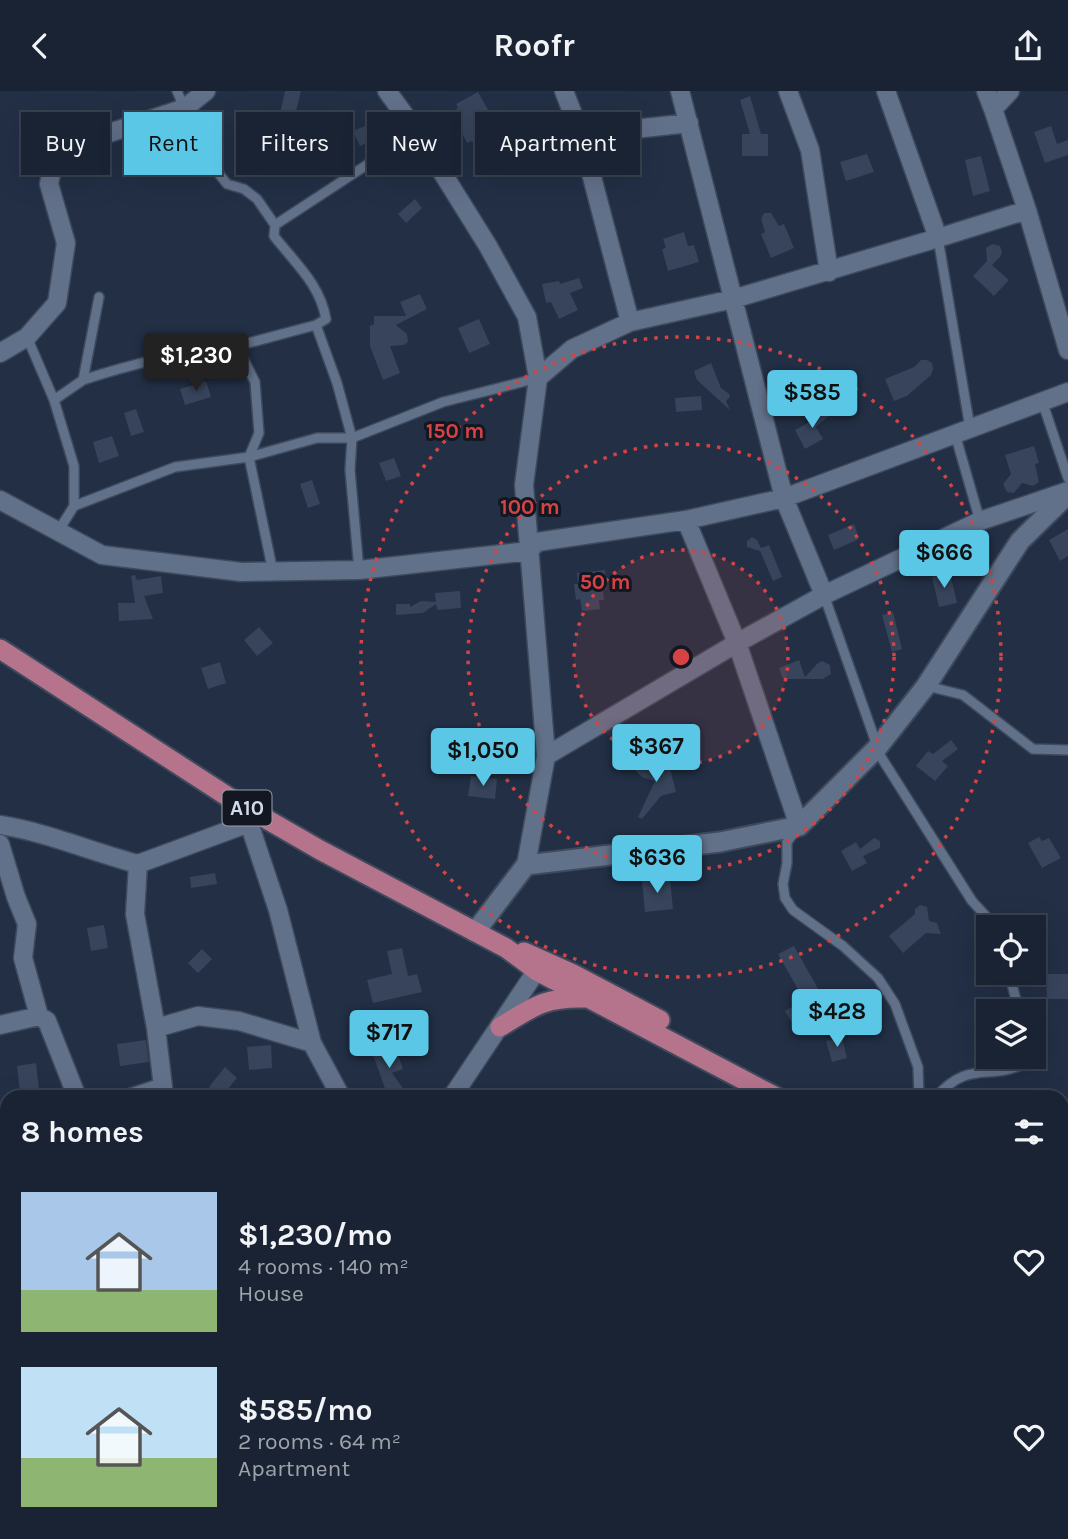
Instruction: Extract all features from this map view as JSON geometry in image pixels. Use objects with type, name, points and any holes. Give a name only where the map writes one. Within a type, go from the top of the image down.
[{"type":"main road","name":"A10","points":[[0,649],[233,800],[320,850],[506,948],[717,1052],[769,1090]]},
{"type":"main road","name":"A10","points":[[540,965],[588,999],[764,1090]]},
{"type":"main road","points":[[500,1027],[538,1003],[559,998],[588,999]]},
{"type":"street","points":[[0,353],[27,337],[57,303],[65,243],[50,184],[54,159],[82,142],[185,108],[206,91]]},
{"type":"street","points":[[387,91],[402,112]]},
{"type":"street","points":[[564,91],[572,112]]},
{"type":"street","points":[[680,91],[784,498],[824,595]]},
{"type":"street","points":[[788,91],[810,150],[829,272]]},
{"type":"street","points":[[886,91],[938,238]]},
{"type":"street","points":[[986,91],[1027,210],[1068,350]]},
{"type":"street","points":[[993,109],[1010,91]]},
{"type":"street","points":[[640,128],[689,123]]},
{"type":"street","points":[[444,175],[488,246],[527,317],[538,378],[524,485],[546,755],[526,865],[475,932]]},
{"type":"street","points":[[591,175],[630,323]]},
{"type":"street","points":[[538,378],[572,349],[630,323],[733,299],[829,272],[1027,210]]},
{"type":"street","points":[[0,500],[102,555],[241,572],[359,570],[528,551],[537,542],[687,520],[784,498],[1068,392]]},
{"type":"street","points":[[546,755],[824,595],[980,521],[1068,493]]},
{"type":"street","points":[[526,865],[720,842],[799,826],[878,747],[926,686],[1020,541],[1068,493]]},
{"type":"street","points":[[687,520],[737,643],[799,826]]},
{"type":"street","points":[[233,800],[249,823],[278,910],[312,1043],[337,1090]]},
{"type":"street","points":[[0,825],[22,828],[92,852],[138,864],[249,823]]},
{"type":"street","points":[[0,844],[16,898],[27,924],[23,958],[39,1016],[47,1021],[51,1028],[74,1090]]},
{"type":"street","points":[[138,864],[135,914],[156,1028],[160,1090]]},
{"type":"street","points":[[457,1090],[540,965]]},
{"type":"street","points":[[0,1025],[39,1016]]},
{"type":"street","points":[[156,1028],[198,1016],[239,1021],[312,1043]]},
{"type":"lane","points":[[54,400],[83,380],[132,364],[193,351],[237,346],[316,325],[326,319],[323,299],[314,284],[274,236],[275,225],[257,199],[244,189],[227,184],[219,174],[212,155],[191,124],[177,91]]},
{"type":"lane","points":[[275,225],[367,165]]},
{"type":"lane","points":[[938,238],[962,431],[980,521]]},
{"type":"lane","points":[[83,380],[99,297]]},
{"type":"lane","points":[[316,325],[337,383],[352,437],[350,470],[359,570]]},
{"type":"lane","points":[[27,337],[54,400],[74,465],[74,506],[58,533]]},
{"type":"lane","points":[[237,346],[255,382],[259,433],[249,457],[273,572]]},
{"type":"lane","points":[[74,506],[175,467],[249,457],[317,438],[352,437],[443,402],[538,378]]},
{"type":"lane","points":[[1042,401],[1068,478]]},
{"type":"lane","points":[[824,595],[881,757],[972,901],[985,915]]},
{"type":"lane","points":[[926,686],[963,695],[1033,749],[1068,750]]},
{"type":"lane","points":[[799,826],[787,842],[783,884],[785,898],[793,910],[843,946],[878,978],[895,1004],[918,1067],[919,1090]]},
{"type":"lane","points":[[942,1090],[963,1075],[1012,1069]]},
{"type":"building","points":[[285,91],[301,91],[296,112],[280,112]]},
{"type":"building","points":[[478,92],[489,112],[475,112],[475,146],[472,141],[467,143],[461,131],[461,112],[452,112],[458,108],[456,104]]},
{"type":"building","points":[[750,96],[761,134],[768,134],[768,156],[742,156],[742,134],[750,134],[740,100]]},
{"type":"building","points":[[367,125],[367,143],[360,146],[353,131]]},
{"type":"building","points":[[1051,126],[1057,144],[1068,140],[1068,155],[1045,163],[1034,132]]},
{"type":"building","points":[[867,154],[874,172],[846,181],[840,162]]},
{"type":"building","points":[[981,156],[990,191],[973,196],[965,160]]},
{"type":"building","points":[[415,199],[422,208],[406,223],[398,214]]},
{"type":"building","points":[[764,213],[771,213],[779,226],[784,224],[794,248],[771,258],[761,234],[765,232],[761,219]]},
{"type":"building","points":[[684,232],[688,246],[694,245],[699,262],[668,271],[662,249],[666,248],[663,239]]},
{"type":"building","points":[[992,244],[1000,246],[1002,252],[992,265],[1009,280],[994,296],[973,276],[987,261],[986,248]]},
{"type":"building","points":[[579,278],[583,288],[570,293],[578,310],[559,319],[551,302],[546,303],[542,284],[559,281],[560,284]]},
{"type":"building","points":[[420,294],[427,309],[396,325],[407,334],[408,342],[390,346],[400,373],[383,380],[370,346],[370,326],[374,324],[374,316],[406,316],[400,302]]},
{"type":"building","points":[[479,319],[490,344],[469,353],[458,328]]},
{"type":"building","points":[[921,360],[932,363],[931,375],[907,396],[894,401],[885,379],[914,367]]},
{"type":"building","points":[[711,363],[721,388],[729,394],[730,397],[726,401],[730,410],[697,380],[694,371]]},
{"type":"building","points":[[206,381],[211,397],[185,405],[180,389]]},
{"type":"building","points":[[701,396],[702,410],[676,412],[675,398]]},
{"type":"building","points":[[136,409],[144,432],[131,436],[124,413]]},
{"type":"building","points":[[821,409],[827,411],[829,416],[816,427],[823,439],[805,449],[795,430],[813,420],[815,424],[817,413]]},
{"type":"building","points":[[112,436],[119,456],[99,463],[93,442]]},
{"type":"building","points":[[1034,446],[1039,463],[1035,464],[1039,482],[1033,486],[1022,483],[1014,493],[1007,492],[1003,484],[1011,474],[1005,455]]},
{"type":"building","points":[[394,458],[401,476],[386,481],[379,463]]},
{"type":"building","points":[[312,480],[320,504],[308,508],[300,484]]},
{"type":"building","points":[[854,524],[859,539],[834,550],[828,535]]},
{"type":"building","points":[[1068,529],[1068,556],[1060,561],[1049,540]]},
{"type":"building","points":[[752,537],[761,548],[769,545],[782,577],[773,581],[760,551],[747,547],[747,541]]},
{"type":"building","points":[[605,570],[607,589],[603,590],[604,600],[599,600],[600,609],[582,611],[580,599],[576,600],[574,584],[578,584],[577,573]]},
{"type":"building","points":[[950,573],[957,603],[939,607],[932,577]]},
{"type":"building","points":[[135,575],[137,580],[161,576],[163,593],[144,596],[153,619],[119,621],[118,603],[135,603],[131,576]]},
{"type":"building","points":[[460,591],[461,608],[437,610],[436,604],[423,613],[396,615],[396,604],[410,604],[410,607],[421,601],[436,602],[435,593]]},
{"type":"building","points":[[893,612],[902,649],[892,652],[882,615]]},
{"type":"building","points":[[259,627],[273,643],[257,656],[244,640]]},
{"type":"building","points":[[799,660],[805,677],[822,661],[830,665],[831,674],[823,679],[783,679],[779,668]]},
{"type":"building","points":[[220,662],[226,683],[208,689],[201,668]]},
{"type":"building","points":[[951,740],[958,749],[942,761],[948,766],[935,781],[916,766],[928,751],[933,754]]},
{"type":"building","points":[[644,763],[654,768],[669,764],[676,792],[661,796],[642,819],[638,817],[655,781],[642,777],[633,768]]},
{"type":"building","points":[[471,776],[497,779],[495,799],[468,796]]},
{"type":"building","points":[[1039,837],[1042,841],[1049,838],[1061,858],[1042,868],[1028,843]]},
{"type":"building","points":[[874,838],[880,841],[880,848],[863,856],[867,863],[852,871],[841,851],[856,842],[860,849]]},
{"type":"building","points":[[215,873],[217,884],[191,888],[190,877]]},
{"type":"building","points":[[670,879],[673,909],[645,912],[642,881]]},
{"type":"building","points":[[920,905],[927,907],[929,921],[937,923],[941,934],[926,933],[903,953],[889,936],[915,914],[915,909]]},
{"type":"building","points":[[104,925],[108,948],[91,951],[87,928]]},
{"type":"building","points":[[794,946],[829,1008],[795,1028],[785,1011],[804,1000],[778,954]]},
{"type":"building","points":[[402,948],[408,976],[417,974],[422,992],[373,1003],[367,980],[392,974],[387,951]]},
{"type":"building","points":[[202,949],[212,959],[198,973],[188,963]]},
{"type":"building","points":[[1046,974],[1068,974],[1068,999],[1047,999]]},
{"type":"building","points":[[842,1037],[847,1058],[832,1062],[826,1041]]},
{"type":"building","points":[[146,1040],[149,1062],[120,1066],[117,1044]]},
{"type":"building","points":[[271,1045],[272,1068],[249,1070],[247,1047]]},
{"type":"building","points":[[395,1046],[403,1069],[392,1073],[404,1090],[386,1090],[371,1049],[374,1047],[377,1053]]},
{"type":"building","points":[[36,1063],[39,1089],[20,1090],[17,1066]]},
{"type":"building","points":[[225,1067],[237,1078],[227,1090],[213,1090],[209,1087]]}]
